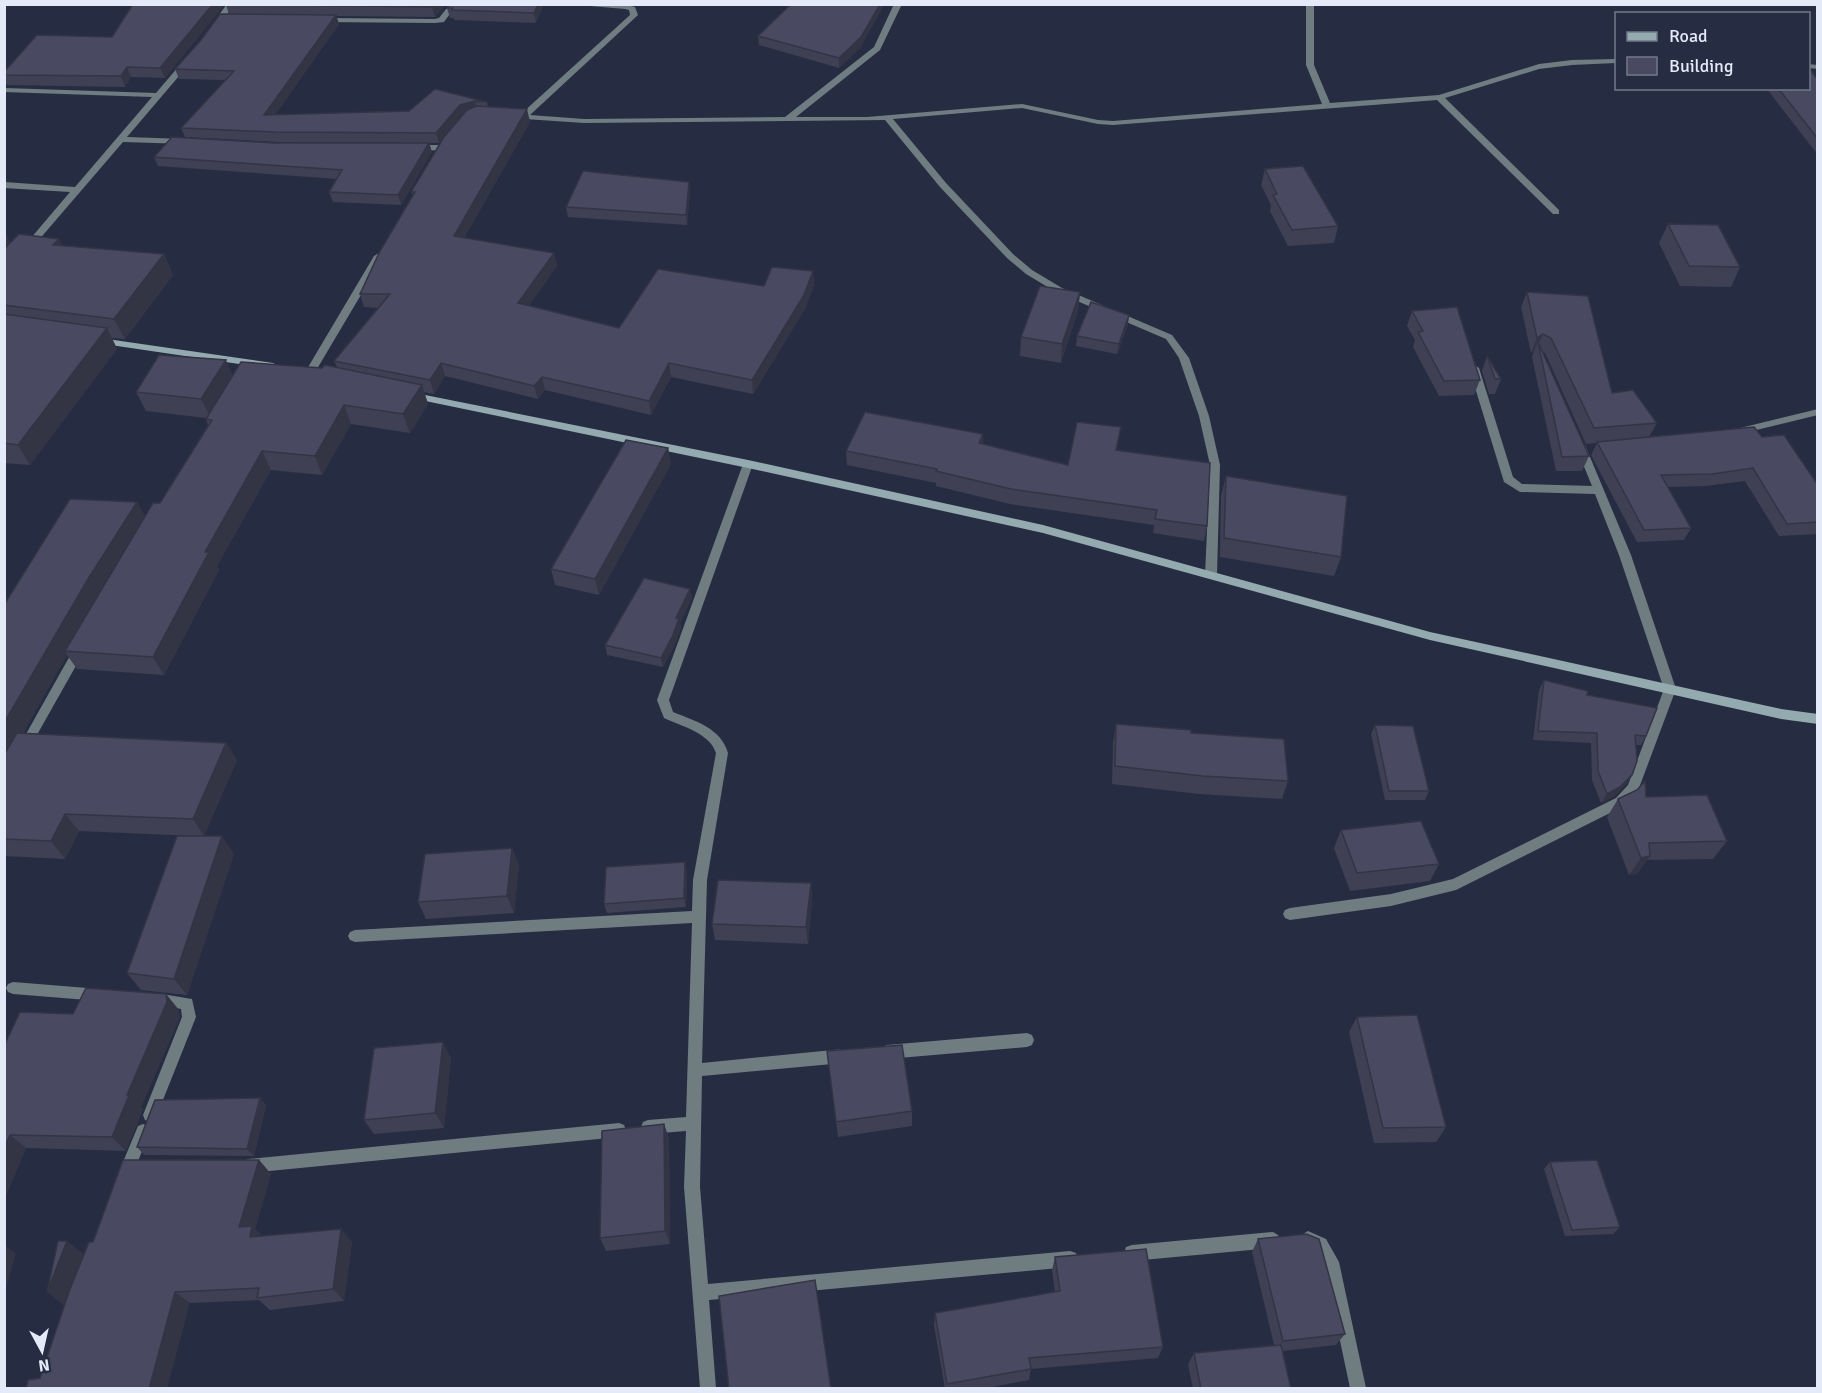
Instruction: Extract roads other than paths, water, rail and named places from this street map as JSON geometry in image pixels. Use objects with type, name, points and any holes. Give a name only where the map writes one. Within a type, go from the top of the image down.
[{"type":"main road","points":[[87,339],[250,367],[303,373]]},
{"type":"main road","points":[[401,393],[748,464],[1043,529],[1430,636],[1781,714],[1818,719]]},
{"type":"street","points":[[207,37],[231,4]]},
{"type":"street","points":[[313,20],[435,21],[441,20],[454,4]]},
{"type":"street","points":[[523,117],[634,15],[632,9],[626,7],[570,4]]},
{"type":"street","points":[[788,119],[877,48],[898,4]]},
{"type":"street","points":[[1310,4],[1310,66],[1327,105]]},
{"type":"street","points":[[220,19],[232,19]]},
{"type":"street","points":[[19,259],[75,190],[193,55]]},
{"type":"street","points":[[500,116],[584,121],[888,118],[1028,106],[1098,122],[1113,123],[1439,97],[1462,92],[1528,69],[1566,62],[1615,61]]},
{"type":"street","points":[[4,90],[157,95]]},
{"type":"street","points":[[1439,97],[1556,212]]},
{"type":"street","points":[[888,118],[944,185],[1010,256],[1029,272],[1059,290],[1169,337],[1178,347],[1187,367],[1213,453],[1215,506],[1211,575]]},
{"type":"street","points":[[436,159],[454,134]]},
{"type":"street","points":[[119,139],[199,143]]},
{"type":"street","points":[[407,148],[442,148]]},
{"type":"street","points":[[4,184],[75,190]]},
{"type":"street","points":[[303,373],[382,252]]},
{"type":"street","points":[[1472,361],[1508,479],[1512,484],[1520,488],[1598,490]]},
{"type":"street","points":[[1728,433],[1764,427],[1818,412]]},
{"type":"street","points":[[1290,914],[1391,900],[1456,884],[1620,802],[1633,788],[1670,689],[1625,555],[1598,490],[1584,447]]},
{"type":"street","points":[[708,1389],[692,1187],[700,880],[722,747],[714,738],[669,715],[663,700],[748,464]]},
{"type":"street","points":[[21,753],[83,642]]},
{"type":"street","points":[[355,936],[698,917]]},
{"type":"street","points":[[13,988],[121,996]]},
{"type":"street","points":[[122,1185],[135,1164],[189,1017],[187,1003],[144,998]]},
{"type":"street","points":[[695,1070],[1028,1040]]},
{"type":"street","points":[[228,1165],[293,1163],[694,1123]]},
{"type":"street","points":[[1111,1255],[1299,1237],[1320,1245],[1331,1262],[1358,1389]]},
{"type":"street","points":[[700,1293],[1088,1257]]}]
